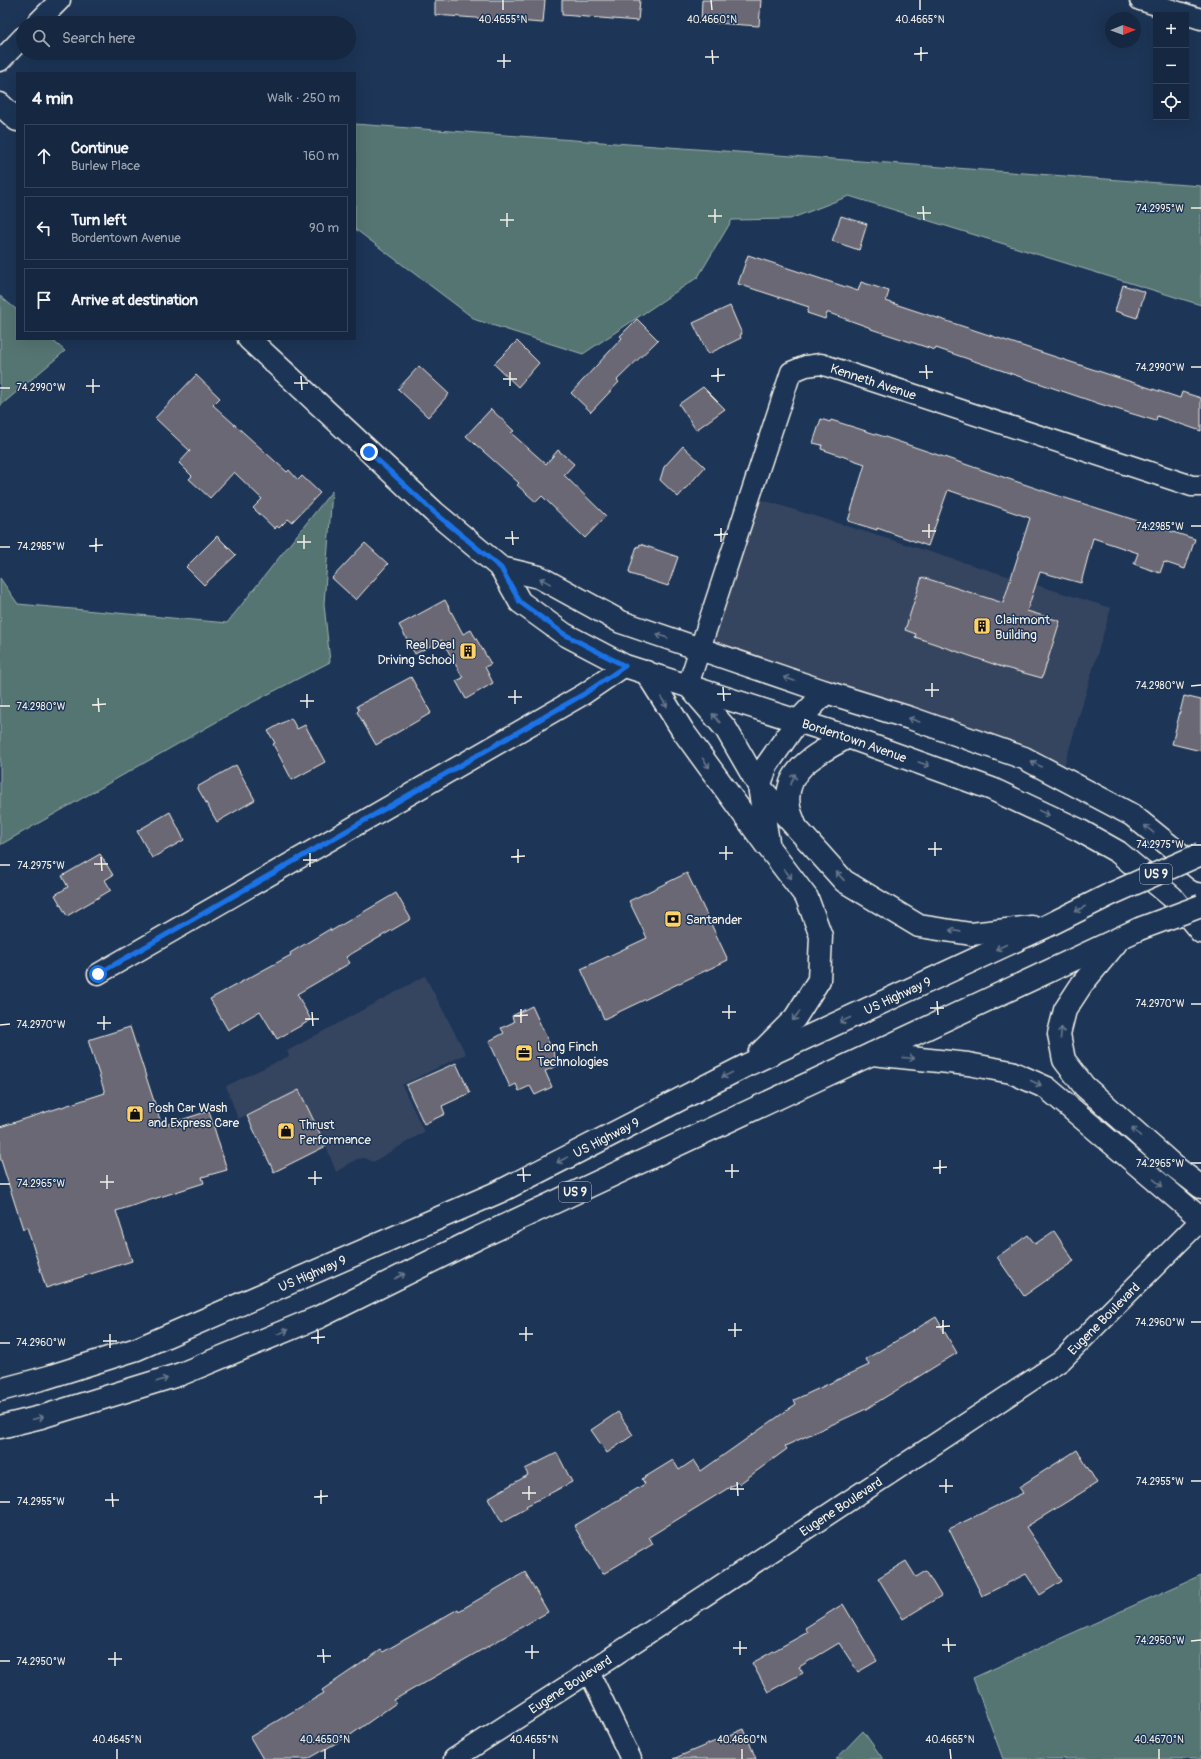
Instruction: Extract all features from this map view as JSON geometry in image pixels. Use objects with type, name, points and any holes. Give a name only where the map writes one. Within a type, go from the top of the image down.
[{"type":"main road","points":[[0,104],[16,119]]},
{"type":"main road","name":"Bordentown Avenue","points":[[250,340],[434,512],[501,568],[520,602],[564,634],[625,666],[848,737],[992,789],[1079,830],[1118,852],[1172,897],[1201,932]]},
{"type":"main road","name":"Bordentown Avenue","points":[[501,568],[539,577],[621,622],[826,692],[910,718],[1024,758],[1132,815],[1201,871]]},
{"type":"main road","points":[[646,672],[683,731],[807,898],[821,936],[819,980],[795,1018],[747,1065]]},
{"type":"main road","points":[[688,685],[726,729],[759,786],[844,881],[919,926],[971,934],[1049,925]]},
{"type":"main road","points":[[769,848],[759,786],[767,764],[797,722],[826,692]]},
{"type":"main road","points":[[797,830],[789,808],[789,790],[796,772],[815,754],[848,737]]},
{"type":"main road","name":"US Highway 9","points":[[0,1390],[45,1378],[136,1349],[280,1288],[436,1218],[501,1191],[747,1065],[1049,925],[1111,894],[1201,854]]},
{"type":"main road","name":"US 9","points":[[0,1427],[41,1417],[181,1374],[319,1317],[478,1238],[870,1054],[1130,933],[1201,906]]},
{"type":"main road","points":[[1130,933],[1082,984],[1065,1010],[1059,1034],[1064,1060],[1084,1086],[1174,1167],[1200,1185]]},
{"type":"main road","points":[[870,1054],[968,1064],[1011,1072],[1047,1088],[1201,1220]]},
{"type":"street","points":[[44,16],[60,0]]},
{"type":"street","points":[[1140,0],[1201,19]]},
{"type":"street","points":[[0,61],[16,44]]},
{"type":"street","name":"Kenneth Avenue","points":[[688,685],[790,372],[806,366],[821,364],[1192,486],[1201,486]]},
{"type":"street","points":[[98,974],[584,694],[625,666]]},
{"type":"street","name":"Eugene Boulevard","points":[[454,1759],[589,1672],[1061,1361],[1201,1220]]},
{"type":"street","points":[[589,1672],[631,1759]]},
{"type":"shaded area","points":[[750,496],[1111,608],[1061,777],[699,649]]},
{"type":"shaded area","points":[[425,976],[466,1054],[402,1085],[424,1132],[373,1162],[365,1158],[357,1159],[336,1172],[326,1146],[299,1091],[238,1119],[226,1086],[289,1056],[287,1051]]},
{"type":"green space","points":[[356,124],[1201,186],[1201,305],[849,196],[790,219],[732,220],[698,277],[583,354],[476,320],[356,230]]},
{"type":"green space","points":[[0,296],[16,309],[16,340],[52,340],[65,351],[0,406]]},
{"type":"green space","points":[[332,491],[324,604],[330,662],[234,712],[0,845],[0,578],[18,604],[227,623]]},
{"type":"green space","points":[[1201,1575],[1201,1759],[1003,1759],[973,1678]]},
{"type":"green space","points":[[863,1731],[883,1759],[836,1759]]},
{"type":"building","points":[[435,0],[545,0],[543,23],[435,15]]},
{"type":"building","points":[[562,0],[640,0],[638,21],[562,15]]},
{"type":"building","points":[[702,0],[761,0],[759,26],[701,22]]},
{"type":"building","points":[[841,216],[867,224],[859,250],[832,241]]},
{"type":"building","points":[[748,255],[858,291],[861,282],[889,291],[886,301],[1180,398],[1182,392],[1201,398],[1201,431],[1157,416],[1156,421],[1100,404],[936,348],[935,350],[871,329],[829,313],[827,313],[825,319],[807,313],[809,307],[738,284]]},
{"type":"building","points":[[1123,285],[1145,292],[1137,318],[1115,311]]},
{"type":"building","points":[[730,306],[742,334],[740,335],[741,338],[708,354],[693,323]]},
{"type":"building","points":[[637,319],[658,340],[617,380],[619,382],[591,412],[571,393],[622,338],[620,336]]},
{"type":"building","points":[[517,341],[539,363],[518,387],[494,364]]},
{"type":"building","points":[[419,366],[449,394],[428,417],[398,389]]},
{"type":"building","points":[[196,375],[220,398],[213,405],[287,472],[289,470],[298,480],[302,476],[320,493],[292,522],[288,519],[279,528],[277,526],[275,529],[253,508],[262,499],[234,472],[210,498],[189,479],[192,476],[179,463],[190,451],[155,418]]},
{"type":"building","points":[[703,387],[725,409],[696,430],[679,404]]},
{"type":"building","points":[[491,409],[514,431],[511,433],[546,464],[558,450],[574,464],[564,475],[606,516],[585,538],[542,496],[536,502],[517,485],[519,483],[466,436]]},
{"type":"building","points":[[821,419],[830,422],[831,420],[885,437],[1059,496],[1195,539],[1185,569],[1164,562],[1160,573],[1134,564],[1138,553],[1093,538],[1081,583],[1040,572],[1027,611],[1060,621],[1042,678],[1002,667],[915,637],[916,634],[905,630],[922,577],[1003,603],[1030,518],[948,490],[928,546],[877,528],[877,530],[848,521],[865,464],[821,449],[822,445],[813,443]]},
{"type":"building","points":[[683,446],[705,467],[678,497],[660,480],[664,467]]},
{"type":"building","points":[[217,536],[236,555],[204,585],[186,567]]},
{"type":"building","points":[[365,543],[388,564],[356,600],[332,578]]},
{"type":"building","points":[[640,544],[678,557],[668,586],[630,574],[629,571],[637,546],[639,547]]},
{"type":"building","name":"Real Deal Driving School","points":[[445,600],[463,634],[471,630],[491,664],[485,667],[493,683],[466,699],[456,681],[463,678],[442,640],[415,654],[399,625]]},
{"type":"building","points":[[411,677],[431,713],[376,745],[357,712],[359,710],[357,706]]},
{"type":"building","points":[[1184,696],[1201,700],[1201,751],[1172,744]]},
{"type":"building","points":[[291,718],[297,729],[305,725],[325,762],[292,780],[273,744],[275,743],[268,731]]},
{"type":"building","points":[[236,765],[255,800],[217,822],[197,787]]},
{"type":"building","points":[[170,812],[184,840],[152,858],[137,831]]},
{"type":"building","points":[[100,854],[113,875],[105,880],[111,890],[67,916],[55,895],[68,887],[62,876]]},
{"type":"building","name":"Santander","points":[[687,873],[728,960],[604,1019],[581,969],[647,938],[629,901]]},
{"type":"building","points":[[396,893],[411,919],[346,957],[350,963],[297,994],[311,1020],[277,1039],[260,1011],[228,1030],[210,999],[291,955],[290,953],[330,929],[331,931]]},
{"type":"building","name":"Long Finch Technologies","points":[[532,1006],[559,1065],[545,1071],[552,1087],[535,1095],[530,1086],[519,1091],[516,1084],[510,1087],[489,1041],[504,1033],[501,1028],[514,1022],[512,1016]]},
{"type":"building","points":[[130,1027],[162,1126],[209,1111],[227,1170],[202,1177],[204,1183],[116,1211],[132,1261],[46,1288],[27,1227],[23,1229],[0,1157],[0,1127],[105,1093],[88,1040]]},
{"type":"building","points":[[456,1063],[470,1093],[442,1106],[445,1114],[424,1124],[406,1085]]},
{"type":"building","name":"Thrust Performance","points":[[299,1090],[326,1146],[274,1172],[247,1116]]},
{"type":"building","points":[[1054,1231],[1074,1261],[1024,1296],[997,1257],[1028,1235],[1035,1244]]},
{"type":"building","points":[[936,1317],[957,1353],[866,1409],[785,1446],[787,1449],[739,1484],[738,1482],[649,1537],[653,1544],[603,1574],[574,1526],[645,1484],[642,1479],[673,1460],[679,1470],[694,1460],[701,1471],[796,1404],[794,1400],[869,1365],[866,1359]]},
{"type":"building","points":[[618,1412],[633,1435],[607,1453],[591,1430]]},
{"type":"building","points":[[1077,1450],[1097,1483],[1026,1527],[1062,1581],[1040,1595],[1026,1574],[982,1596],[949,1529],[1023,1493],[1019,1487]]},
{"type":"building","points":[[557,1453],[572,1482],[526,1506],[527,1508],[502,1522],[488,1498],[528,1475],[525,1469]]},
{"type":"building","points":[[906,1561],[916,1577],[926,1571],[941,1596],[903,1619],[878,1578]]},
{"type":"building","points":[[525,1572],[548,1612],[394,1700],[396,1703],[352,1734],[308,1759],[263,1759],[250,1737],[324,1693],[322,1690],[381,1650],[383,1652],[458,1609],[459,1611]]},
{"type":"building","points":[[843,1604],[877,1661],[858,1672],[839,1643],[799,1667],[803,1673],[768,1692],[752,1663],[808,1632],[805,1628]]},
{"type":"building","points":[[744,1729],[756,1759],[673,1759]]},
{"type":"place","name":"Clairmont Building","points":[[982,626]]},
{"type":"place","name":"Real Deal Driving School","points":[[468,651]]},
{"type":"place","name":"Santander","points":[[673,919]]},
{"type":"place","name":"Long Finch Technologies","points":[[524,1053]]},
{"type":"place","name":"Posh Car Wash and Express Care","points":[[135,1114]]},
{"type":"place","name":"Thrust Performance","points":[[286,1131]]},
{"type":"route","points":[[98,974],[584,694],[625,666],[564,634],[520,602],[501,568],[434,512],[369,452]]}]
